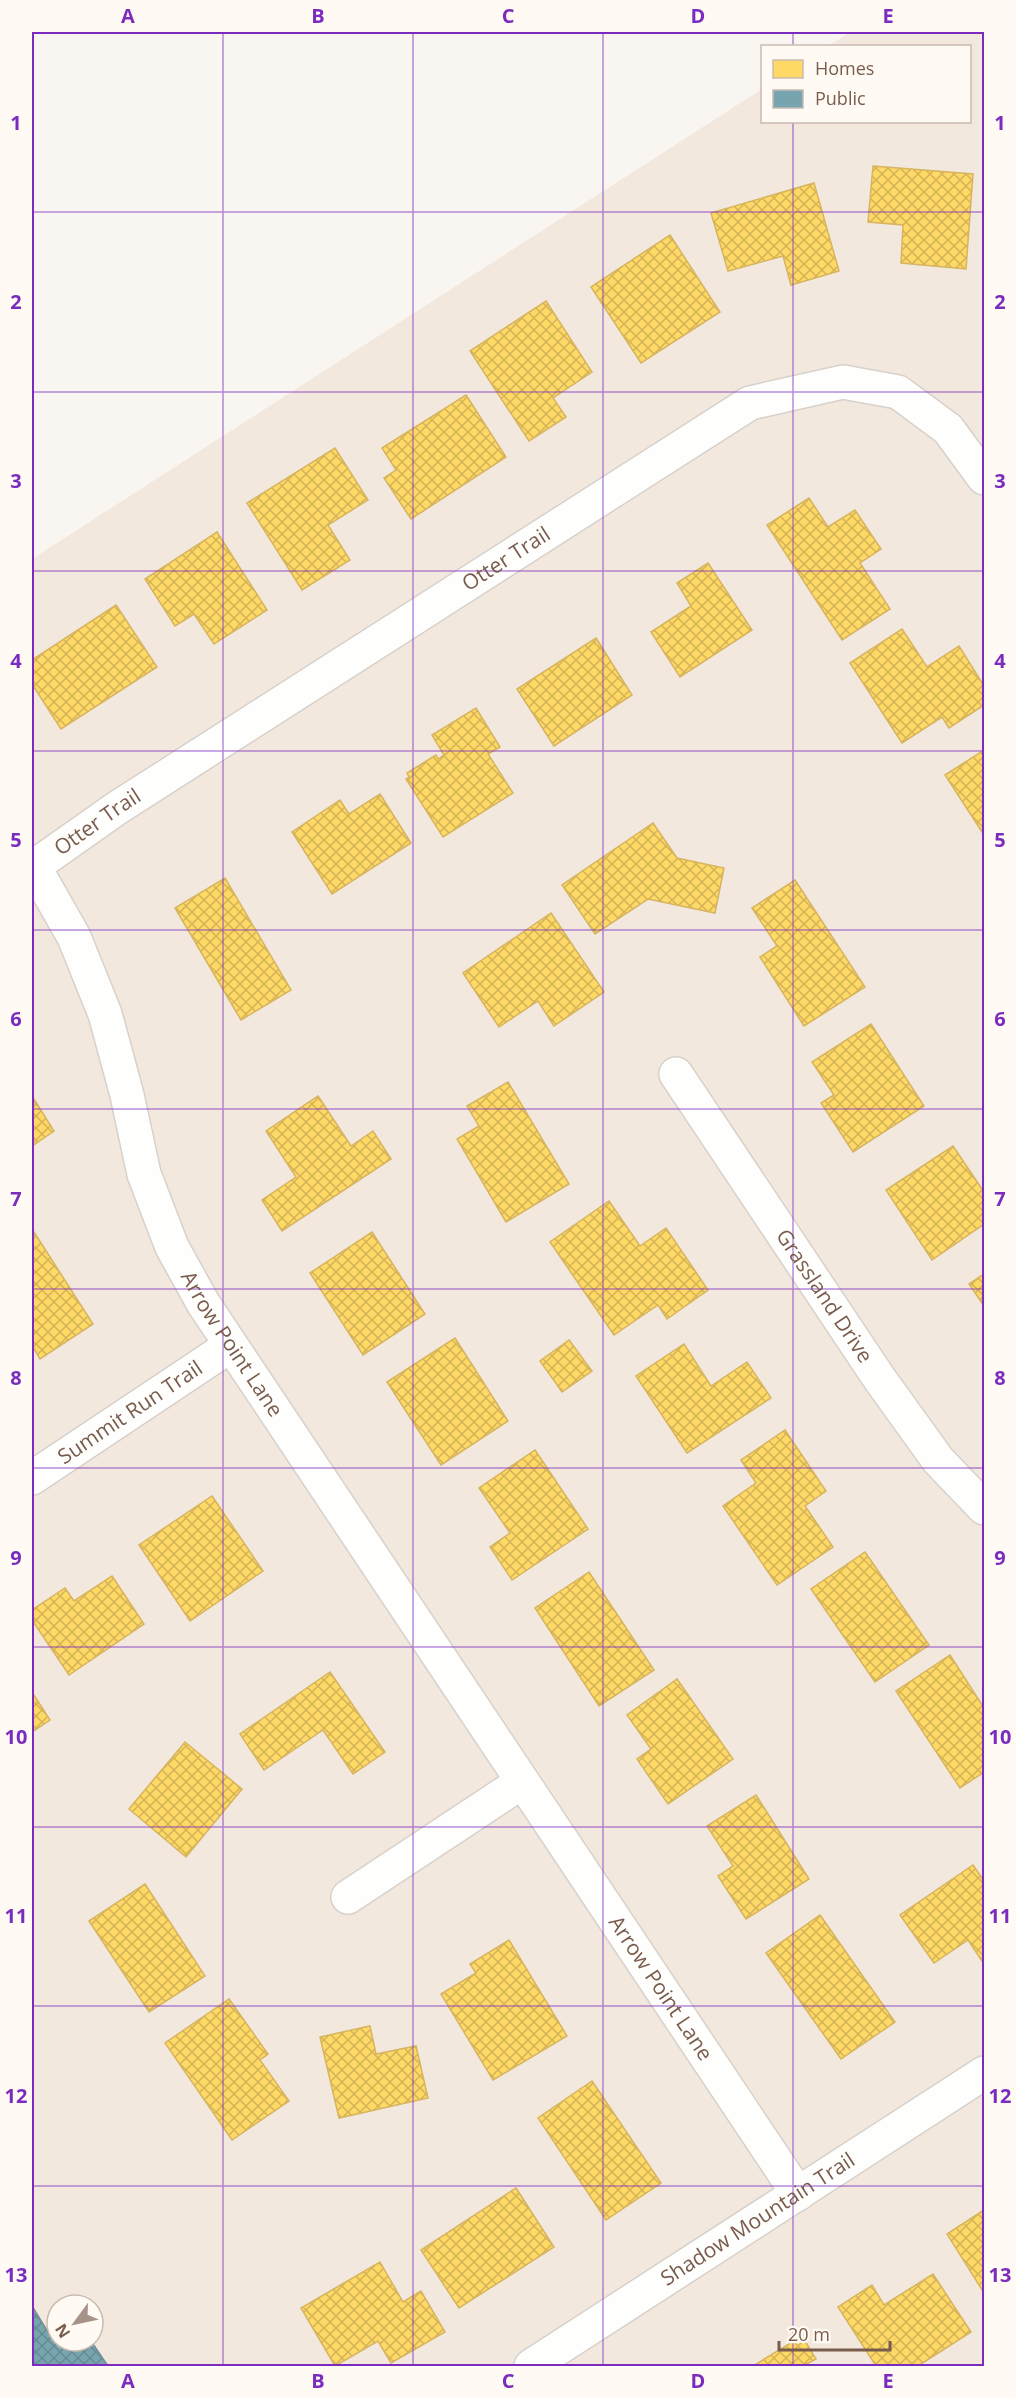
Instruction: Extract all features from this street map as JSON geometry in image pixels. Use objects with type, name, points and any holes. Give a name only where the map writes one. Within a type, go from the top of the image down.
[{"type":"street","name":"Otter Trail","points":[[32,866],[117,808],[750,404],[843,382],[898,392],[948,429],[984,478]]},
{"type":"street","name":"Arrow Point Lane","points":[[32,866],[74,937],[105,1014],[127,1095],[144,1174],[172,1247],[230,1346],[798,2194]]},
{"type":"street","name":"Grassland Drive","points":[[676,1074],[879,1378],[938,1460],[984,1508]]},
{"type":"street","name":"Summit Run Trail","points":[[32,1478],[230,1346]]},
{"type":"street","points":[[348,1897],[522,1782]]},
{"type":"street","name":"Shadow Mountain Trail","points":[[531,2367],[984,2073]]},
{"type":"shaded area","points":[[851,32],[984,32],[984,2366],[32,2366],[32,559],[761,90],[761,123],[971,123],[971,45],[830,45]]},
{"type":"building: Homes","points":[[873,166],[973,174],[966,269],[901,263],[903,225],[868,222]]},
{"type":"building: Homes","points":[[814,183],[839,271],[791,285],[783,256],[728,271],[711,213]]},
{"type":"building: Homes","points":[[670,235],[720,312],[641,363],[591,287]]},
{"type":"building: Homes","points":[[546,301],[592,372],[553,398],[566,417],[529,441],[470,351]]},
{"type":"building: Homes","points":[[466,395],[506,457],[411,519],[384,478],[396,470],[382,448]]},
{"type":"building: Homes","points":[[335,448],[368,500],[328,525],[350,560],[302,590],[247,503]]},
{"type":"building: Homes","points":[[809,498],[828,527],[855,510],[881,549],[860,563],[890,609],[842,640],[767,525]]},
{"type":"building: Homes","points":[[217,532],[267,610],[214,644],[194,614],[175,626],[145,579]]},
{"type":"building: Homes","points":[[708,563],[752,630],[680,677],[651,632],[691,606],[677,583]]},
{"type":"building: Homes","points":[[116,605],[157,667],[61,729],[32,684],[32,660]]},
{"type":"building: Homes","points":[[902,629],[927,667],[959,646],[984,686],[984,705],[949,728],[942,717],[902,743],[850,663]]},
{"type":"building: Homes","points":[[596,638],[632,695],[554,746],[517,689]]},
{"type":"building: Homes","points":[[476,708],[500,747],[488,754],[513,793],[443,837],[406,779],[409,777],[407,773],[436,755],[438,759],[444,755],[432,735]]},
{"type":"building: Homes","points":[[984,750],[984,835],[945,775]]},
{"type":"building: Homes","points":[[380,794],[411,843],[332,894],[292,832],[340,800],[349,814]]},
{"type":"building: Homes","points":[[653,823],[677,858],[724,868],[715,913],[648,899],[595,934],[562,885]]},
{"type":"building: Homes","points":[[225,878],[291,990],[241,1020],[175,908]]},
{"type":"building: Homes","points":[[795,880],[865,987],[804,1026],[760,957],[777,946],[752,908]]},
{"type":"building: Homes","points":[[551,913],[604,992],[554,1026],[538,1001],[499,1027],[463,973]]},
{"type":"building: Homes","points":[[871,1024],[924,1106],[853,1152],[821,1103],[834,1095],[812,1062]]},
{"type":"building: Homes","points":[[508,1082],[569,1184],[506,1222],[457,1139],[479,1126],[467,1106]]},
{"type":"building: Homes","points":[[32,1096],[54,1131],[32,1146]]},
{"type":"building: Homes","points":[[318,1096],[351,1146],[373,1131],[391,1159],[282,1231],[262,1200],[296,1177],[266,1131]]},
{"type":"building: Homes","points":[[953,1146],[984,1192],[984,1224],[932,1260],[886,1190]]},
{"type":"building: Homes","points":[[609,1201],[640,1246],[666,1228],[708,1290],[667,1319],[658,1305],[614,1335],[550,1242]]},
{"type":"building: Homes","points":[[32,1229],[93,1324],[40,1359],[32,1345]]},
{"type":"building: Homes","points":[[372,1232],[425,1314],[363,1355],[310,1273]]},
{"type":"building: Homes","points":[[984,1274],[984,1306],[969,1284]]},
{"type":"building: Homes","points":[[455,1338],[508,1421],[441,1465],[387,1382]]},
{"type":"building: Homes","points":[[569,1340],[592,1371],[562,1392],[540,1361]]},
{"type":"building: Homes","points":[[684,1344],[711,1386],[747,1362],[771,1398],[687,1453],[636,1376]]},
{"type":"building: Homes","points":[[785,1430],[826,1491],[805,1506],[833,1547],[777,1585],[723,1506],[756,1483],[741,1460]]},
{"type":"building: Homes","points":[[535,1450],[588,1529],[512,1580],[490,1547],[510,1533],[479,1488]]},
{"type":"building: Homes","points":[[212,1496],[263,1571],[190,1621],[139,1545]]},
{"type":"building: Homes","points":[[865,1552],[929,1645],[875,1682],[811,1589]]},
{"type":"building: Homes","points":[[589,1572],[654,1670],[599,1706],[535,1608]]},
{"type":"building: Homes","points":[[112,1576],[144,1624],[69,1675],[32,1620],[32,1610],[65,1588],[74,1601]]},
{"type":"building: Homes","points":[[950,1655],[984,1708],[984,1772],[960,1788],[896,1691]]},
{"type":"building: Homes","points":[[330,1672],[385,1752],[353,1774],[323,1730],[264,1770],[240,1734]]},
{"type":"building: Homes","points":[[677,1679],[733,1759],[668,1804],[637,1759],[651,1749],[627,1715]]},
{"type":"building: Homes","points":[[32,1692],[50,1720],[32,1732]]},
{"type":"building: Homes","points":[[185,1742],[242,1789],[186,1857],[129,1809]]},
{"type":"building: Homes","points":[[756,1795],[809,1879],[746,1919],[718,1876],[733,1866],[707,1826]]},
{"type":"building: Homes","points":[[973,1865],[984,1881],[984,1964],[968,1940],[934,1963],[900,1915]]},
{"type":"building: Homes","points":[[145,1884],[205,1976],[149,2012],[89,1921]]},
{"type":"building: Homes","points":[[820,1915],[895,2022],[841,2059],[766,1953]]},
{"type":"building: Homes","points":[[509,1940],[567,2036],[493,2080],[441,1994],[476,1973],[470,1964]]},
{"type":"building: Homes","points":[[229,1999],[268,2054],[260,2060],[289,2101],[232,2140],[165,2043]]},
{"type":"building: Homes","points":[[370,2026],[376,2054],[416,2046],[428,2098],[339,2118],[320,2037]]},
{"type":"building: Homes","points":[[592,2081],[661,2183],[606,2220],[538,2118]]},
{"type":"building: Homes","points":[[516,2188],[554,2247],[459,2308],[421,2250]]},
{"type":"building: Homes","points":[[984,2210],[984,2293],[947,2234]]},
{"type":"building: Homes","points":[[380,2262],[403,2302],[421,2291],[445,2332],[391,2363],[378,2341],[335,2366],[301,2308]]},
{"type":"building: Homes","points":[[933,2274],[971,2332],[918,2366],[876,2366],[838,2307],[872,2285],[884,2305]]},
{"type":"building: Homes","points":[[802,2336],[816,2359],[803,2366],[753,2366]]},
{"type":"building: Public","points":[[32,2306],[45,2327],[45,2353],[99,2353],[108,2366],[32,2366]]}]
